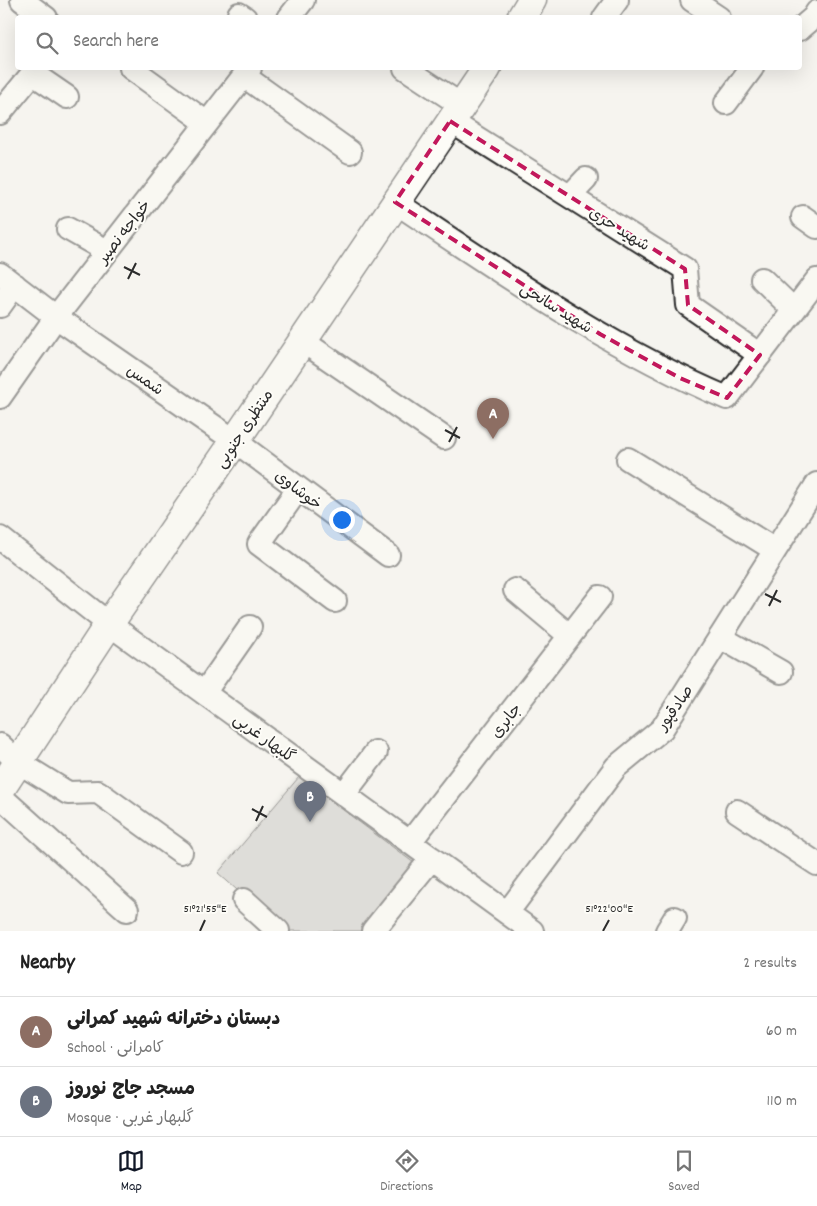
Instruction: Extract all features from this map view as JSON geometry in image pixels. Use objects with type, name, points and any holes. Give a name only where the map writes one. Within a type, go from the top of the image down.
[{"type":"main road","points":[[522,15],[532,0]]},
{"type":"main road","name":"منتظری جنوبی","points":[[0,790],[9,753],[109,624],[486,70]]},
{"type":"street","points":[[22,0],[42,15]]},
{"type":"street","points":[[291,15],[303,0]]},
{"type":"street","points":[[606,15],[616,0]]},
{"type":"street","points":[[692,0],[714,15]]},
{"type":"street","points":[[802,27],[817,12]]},
{"type":"street","points":[[0,114],[35,70],[66,97]]},
{"type":"street","points":[[135,70],[207,123]]},
{"type":"street","name":"شهید حری","points":[[407,70],[456,113],[570,196],[685,269],[688,305],[760,355]]},
{"type":"street","points":[[726,103],[751,70]]},
{"type":"street","points":[[247,72],[350,152]]},
{"type":"street","name":"خواجه نصیر","points":[[0,397],[56,317],[247,72]]},
{"type":"street","points":[[570,196],[586,179]]},
{"type":"street","name":"شهید سانحی","points":[[395,202],[600,334],[680,378],[727,398],[760,355]]},
{"type":"street","points":[[68,228],[108,251]]},
{"type":"street","points":[[0,306],[8,279]]},
{"type":"street","name":"شمس","points":[[8,279],[56,317],[235,441]]},
{"type":"street","points":[[762,279],[794,310]]},
{"type":"street","points":[[760,355],[817,280]]},
{"type":"street","points":[[301,340],[444,438]]},
{"type":"street","name":"خوشاوی","points":[[235,441],[388,555]]},
{"type":"street","points":[[628,459],[775,550]]},
{"type":"street","name":"صادقپور","points":[[508,913],[616,767],[662,729],[817,484]]},
{"type":"street","points":[[298,488],[260,544],[335,601]]},
{"type":"street","name":"گلبهار غربی","points":[[0,538],[109,624],[532,931]]},
{"type":"street","points":[[514,590],[570,636]]},
{"type":"street","name":"جابری","points":[[410,842],[600,597]]},
{"type":"street","points":[[204,693],[250,627]]},
{"type":"street","points":[[720,637],[781,672]]},
{"type":"street","points":[[344,794],[376,752]]},
{"type":"street","points":[[9,753],[68,793],[98,792],[181,852]]},
{"type":"street","points":[[0,796],[127,910]]},
{"type":"street","points":[[737,811],[817,864]]},
{"type":"street","points":[[373,931],[432,858]]},
{"type":"street","points":[[244,900],[278,931]]},
{"type":"highlighted area","points":[[450,121],[685,269],[688,305],[760,355],[727,398],[680,378],[600,334],[395,202]]},
{"type":"building","points":[[299,777],[418,866],[365,931],[283,931],[218,873]]},
{"type":"place","name":"دبستان دخترانه شهید کمرانی","points":[[493,439]]},
{"type":"place","name":"مسجد جاج نوروز","points":[[310,822]]}]
